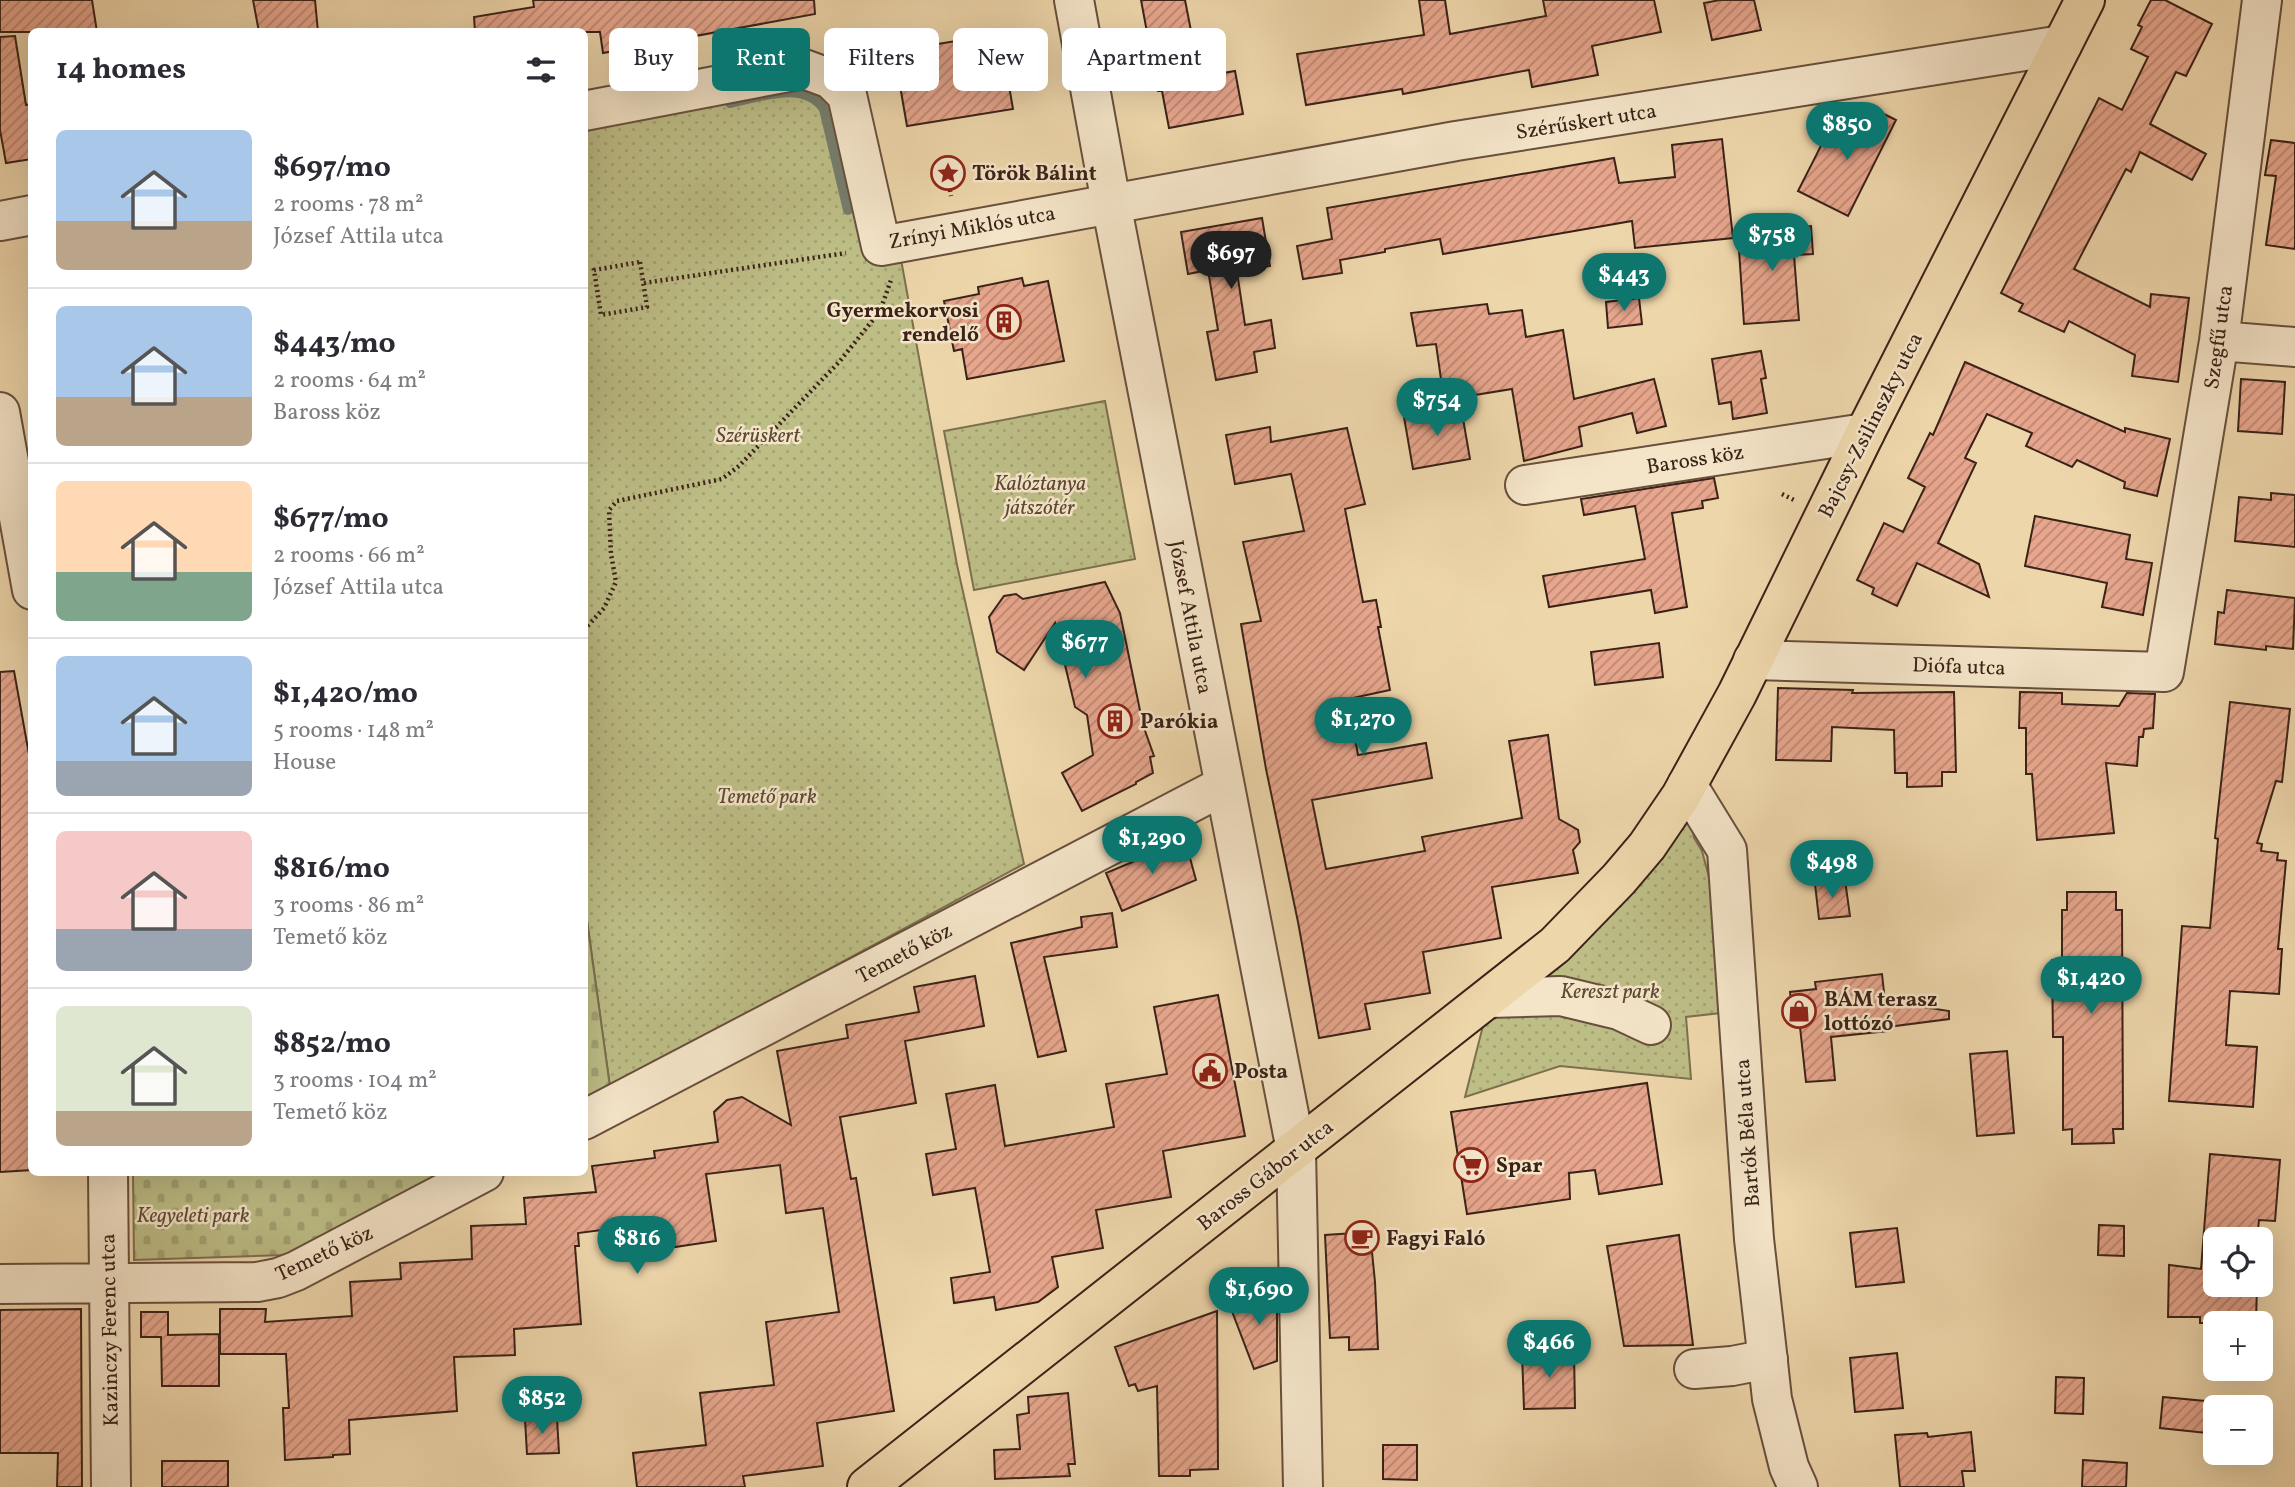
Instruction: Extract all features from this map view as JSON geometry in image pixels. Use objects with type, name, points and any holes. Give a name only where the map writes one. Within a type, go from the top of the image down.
[{"type":"main road","name":"Bajcsy-Zsilinszky utca","points":[[1647,846],[1687,785],[1737,694],[1865,433],[2085,0]]},
{"type":"main road","name":"Baross Gábor utca","points":[[867,1487],[1555,945],[1619,880],[1647,846]]},
{"type":"street","name":"József Attila utca","points":[[1074,0],[1223,786],[1296,1150],[1303,1487]]},
{"type":"street","name":"Szegfű utca","points":[[2164,672],[2219,341],[2262,0]]},
{"type":"street","name":"Szérűskert utca","points":[[1111,203],[1456,141],[2062,45]]},
{"type":"street","name":"Zrínyi Miklós utca","points":[[588,110],[804,69],[831,79],[847,95],[887,245],[1111,203]]},
{"type":"street","points":[[0,221],[28,216]]},
{"type":"street","points":[[2219,341],[2295,347]]},
{"type":"street","points":[[0,412],[28,568]]},
{"type":"street","name":"Baross köz","points":[[1525,485],[1865,433]]},
{"type":"street","name":"Diófa utca","points":[[1753,660],[2164,672]]},
{"type":"street","name":"Bartók Béla utca","points":[[1687,785],[1727,850],[1755,1239],[1768,1359],[1774,1408],[1789,1467],[1798,1487]]},
{"type":"street","name":"Temető köz","points":[[588,1118],[1223,786]]},
{"type":"street","points":[[1489,998],[1561,996],[1619,1010],[1651,1025]]},
{"type":"street","name":"Kazinczy Ferenc utca","points":[[108,1176],[111,1487]]},
{"type":"street","name":"Temető köz","points":[[0,1284],[257,1282],[278,1278],[476,1176]]},
{"type":"street","points":[[1694,1369],[1732,1366],[1768,1359]]},
{"type":"path","points":[[588,626],[604,608],[616,582],[611,554],[609,510],[617,502],[722,479],[739,466],[813,390],[880,311],[891,282],[887,245],[644,283]]},
{"type":"path","points":[[640,262],[644,283],[648,307],[601,314],[594,270],[640,262]]},
{"type":"green space","points":[[810,85],[823,90],[837,109],[866,260],[900,254],[957,565],[1024,864],[610,1087],[588,928],[588,121],[751,91],[810,91]]},
{"type":"green space","name":"Kalóztanya játszótér","points":[[1105,401],[1135,559],[974,590],[944,431]]},
{"type":"green space","name":"Kereszt park","points":[[1687,785],[1694,838],[1702,851],[1736,978],[1738,1011],[1686,1017],[1691,1079],[1560,1066],[1465,1097],[1490,998]]},
{"type":"green space","points":[[588,928],[610,1087],[588,1098]]},
{"type":"green space","name":"Kegyeleti park","points":[[133,1176],[440,1176],[287,1255],[134,1260]]},
{"type":"building","points":[[0,0],[92,0],[96,28],[28,28],[28,32],[0,32]]},
{"type":"building","points":[[253,0],[315,0],[318,28],[258,28]]},
{"type":"building","points":[[533,0],[814,0],[815,14],[739,28],[712,28],[712,33],[698,36],[698,28],[609,28],[609,52],[603,53],[600,32],[588,32],[588,28],[475,28],[474,17],[534,7]]},
{"type":"building","points":[[1141,0],[1185,0],[1190,28],[1146,28]]},
{"type":"building","points":[[1419,0],[1445,0],[1450,34],[1546,16],[1543,0],[1654,0],[1661,32],[1592,46],[1598,75],[1532,87],[1529,70],[1403,94],[1402,89],[1306,105],[1297,54],[1424,35]]},
{"type":"building","points":[[1754,0],[1761,30],[1712,40],[1704,3]]},
{"type":"building","points":[[2151,0],[2165,0],[2212,24],[2186,76],[2176,72],[2150,124],[2206,154],[2192,180],[2140,152],[2131,172],[2126,169],[2074,269],[2150,307],[2151,294],[2189,298],[2178,382],[2132,376],[2135,355],[2069,321],[2064,332],[2019,311],[2023,304],[2001,293],[2099,98],[2122,110],[2148,57],[2131,49],[2142,27],[2138,25]]},
{"type":"building","points":[[15,36],[28,105],[28,160],[6,163],[0,130],[0,37]]},
{"type":"building","points":[[953,42],[953,91],[1010,91],[1013,109],[907,126],[901,91],[939,91],[939,44]]},
{"type":"building","points":[[1235,71],[1243,114],[1169,128],[1162,91],[1226,91],[1226,73]]},
{"type":"building","points":[[1868,106],[1896,120],[1848,216],[1798,191],[1831,126],[1853,136]]},
{"type":"building","points":[[1722,139],[1733,238],[1635,248],[1632,221],[1443,254],[1440,239],[1340,260],[1342,273],[1303,279],[1297,246],[1332,239],[1327,208],[1614,158],[1619,183],[1675,177],[1672,145]]},
{"type":"building","points":[[2271,140],[2295,143],[2295,249],[2266,245],[2276,176],[2265,175]]},
{"type":"building","points":[[1262,218],[1270,266],[1237,272],[1245,325],[1271,320],[1275,348],[1254,352],[1257,372],[1216,380],[1207,332],[1218,330],[1208,270],[1188,274],[1181,232]]},
{"type":"building","points":[[1811,226],[1813,254],[1794,255],[1799,320],[1744,324],[1738,235]]},
{"type":"building","name":"Gyermekorvosi rendelő","points":[[1022,278],[1024,286],[1048,281],[1064,361],[967,379],[962,349],[954,351],[944,301],[979,294],[978,287]]},
{"type":"building","points":[[1639,298],[1642,324],[1608,328],[1606,302]]},
{"type":"building","points":[[1487,304],[1489,314],[1522,310],[1526,337],[1563,330],[1574,399],[1654,379],[1666,426],[1637,433],[1632,413],[1579,427],[1582,446],[1524,461],[1512,389],[1444,400],[1436,344],[1417,346],[1411,313]]},
{"type":"building","points":[[1761,351],[1766,378],[1761,379],[1767,413],[1733,419],[1731,402],[1719,404],[1712,359]]},
{"type":"building","points":[[1965,362],[2125,432],[2125,428],[2170,439],[2157,496],[2124,488],[2125,482],[2077,460],[2072,467],[2026,446],[2032,433],[1987,414],[1965,458],[1976,463],[1938,543],[1979,564],[1989,597],[1917,563],[1897,606],[1872,594],[1874,588],[1857,580],[1884,523],[1903,532],[1925,487],[1908,478],[1930,433],[1933,435]]},
{"type":"building","points":[[2241,379],[2285,382],[2282,434],[2238,431]]},
{"type":"building","points":[[1461,407],[1470,459],[1413,469],[1404,417]]},
{"type":"building","points":[[1270,427],[1271,442],[1347,428],[1365,504],[1345,509],[1363,602],[1376,600],[1381,627],[1378,627],[1390,690],[1348,699],[1358,755],[1426,743],[1432,778],[1312,800],[1326,869],[1425,851],[1422,837],[1522,818],[1509,741],[1548,735],[1559,819],[1578,830],[1580,842],[1573,850],[1578,873],[1492,887],[1501,938],[1423,952],[1430,993],[1365,1004],[1370,1029],[1319,1038],[1266,769],[1241,624],[1261,621],[1243,542],[1304,531],[1291,474],[1235,484],[1226,435]]},
{"type":"building","points":[[1714,478],[1718,498],[1702,501],[1703,508],[1672,513],[1687,607],[1655,613],[1651,590],[1549,607],[1543,576],[1645,559],[1635,506],[1584,515],[1581,499]]},
{"type":"building","points":[[2271,493],[2295,495],[2295,547],[2235,541],[2239,497],[2271,500]]},
{"type":"building","points":[[2035,516],[2130,535],[2126,559],[2152,563],[2143,615],[2102,607],[2107,583],[2025,566]]},
{"type":"building","points":[[1105,582],[1120,613],[1143,725],[1154,756],[1150,757],[1153,773],[1082,811],[1062,773],[1093,755],[1087,715],[1075,707],[1055,623],[1024,670],[997,652],[989,617],[1004,596],[1016,594],[1023,599]]},
{"type":"building","points":[[2227,590],[2295,598],[2293,649],[2266,646],[2266,650],[2215,644],[2218,612],[2224,613]]},
{"type":"building","points":[[1659,643],[1663,677],[1595,685],[1591,652]]},
{"type":"building","points":[[14,671],[28,749],[28,1170],[0,1172],[0,672]]},
{"type":"building","points":[[1778,688],[1853,690],[1852,693],[1954,692],[1956,772],[1942,772],[1942,786],[1907,787],[1907,773],[1895,773],[1894,730],[1832,727],[1831,761],[1776,760]]},
{"type":"building","points":[[2020,692],[2062,693],[2062,704],[2119,706],[2127,693],[2155,694],[2153,728],[2144,729],[2143,737],[2139,737],[2137,766],[2106,763],[2114,833],[2037,840],[2032,774],[2026,774],[2026,728],[2019,728]]},
{"type":"building","points":[[2230,702],[2290,709],[2282,782],[2276,781],[2257,843],[2262,844],[2261,851],[2278,853],[2277,860],[2286,861],[2278,949],[2282,949],[2279,994],[2230,991],[2226,1045],[2257,1047],[2253,1107],[2169,1101],[2182,926],[2210,928],[2218,839],[2215,838]]},
{"type":"building","points":[[1185,840],[1196,880],[1122,911],[1106,873]]},
{"type":"building","points":[[1845,880],[1850,916],[1819,919],[1815,884]]},
{"type":"building","points":[[2067,892],[2116,892],[2116,910],[2122,910],[2123,1129],[2113,1129],[2114,1143],[2072,1144],[2072,1129],[2063,1130],[2063,1037],[2053,1037],[2052,960],[2062,960],[2062,910],[2067,910]]},
{"type":"building","points":[[1112,913],[1117,947],[1044,957],[1066,1051],[1038,1057],[1011,943],[1082,927],[1081,917]]},
{"type":"building","points":[[1882,974],[1885,1001],[1949,1011],[1949,1019],[1888,1027],[1888,1031],[1831,1037],[1835,1080],[1806,1082],[1800,1027],[1794,1027],[1790,992],[1816,989],[1815,982]]},
{"type":"building","points":[[975,976],[984,1026],[905,1041],[916,1103],[840,1117],[851,1179],[856,1178],[894,1411],[817,1423],[823,1466],[743,1476],[745,1487],[637,1487],[633,1453],[706,1445],[700,1393],[774,1385],[766,1322],[839,1312],[823,1208],[786,1213],[780,1165],[706,1174],[716,1241],[668,1248],[664,1222],[578,1233],[579,1246],[575,1246],[581,1324],[514,1329],[515,1355],[454,1357],[457,1411],[349,1420],[350,1454],[285,1460],[283,1408],[289,1408],[286,1354],[220,1354],[220,1309],[266,1309],[265,1322],[352,1316],[350,1282],[401,1279],[400,1263],[472,1259],[471,1226],[526,1224],[524,1198],[596,1192],[592,1166],[655,1158],[654,1151],[718,1142],[714,1112],[727,1100],[742,1097],[791,1125],[777,1051],[848,1038],[846,1025],[919,1012],[914,987]]},
{"type":"building","points":[[1218,995],[1245,1136],[1163,1151],[1171,1197],[1096,1210],[1103,1248],[1052,1257],[1058,1287],[1038,1302],[996,1310],[994,1297],[954,1303],[951,1278],[990,1272],[975,1188],[933,1195],[926,1154],[956,1149],[946,1094],[995,1085],[1005,1146],[1114,1127],[1106,1084],[1167,1074],[1154,1007]]},
{"type":"building","points":[[2007,1051],[2014,1133],[1977,1136],[1970,1054]]},
{"type":"building","points":[[1647,1083],[1662,1184],[1599,1194],[1595,1170],[1569,1173],[1570,1199],[1467,1214],[1451,1112]]},
{"type":"building","points":[[2210,1154],[2280,1160],[2275,1221],[2259,1220],[2258,1227],[2204,1227]]},
{"type":"building","points":[[2099,1225],[2124,1226],[2124,1256],[2098,1255]]},
{"type":"building","points":[[1897,1228],[1904,1282],[1856,1287],[1850,1233]]},
{"type":"building","points":[[1370,1232],[1378,1349],[1349,1350],[1349,1337],[1330,1338],[1325,1235]]},
{"type":"building","points":[[1679,1235],[1693,1345],[1624,1346],[1607,1246]]},
{"type":"building","points":[[2203,1243],[2203,1297],[2257,1297],[2256,1311],[2203,1311],[2203,1323],[2200,1323],[2200,1317],[2168,1317],[2169,1265],[2201,1269]]},
{"type":"building","points":[[1277,1289],[1277,1361],[1254,1369],[1230,1306]]},
{"type":"building","points":[[81,1309],[82,1487],[57,1487],[58,1453],[0,1453],[0,1310]]},
{"type":"building","points":[[1217,1311],[1218,1469],[1190,1470],[1190,1476],[1159,1476],[1157,1386],[1138,1391],[1135,1384],[1129,1386],[1115,1347]]},
{"type":"building","points":[[141,1312],[168,1312],[168,1335],[219,1334],[219,1386],[162,1386],[161,1337],[141,1337]]},
{"type":"building","points":[[1574,1352],[1575,1408],[1524,1409],[1522,1353]]},
{"type":"building","points":[[1897,1353],[1903,1408],[1855,1412],[1850,1358]]},
{"type":"building","points":[[2056,1377],[2084,1378],[2083,1414],[2055,1413]]},
{"type":"building","points":[[1068,1393],[1075,1464],[1068,1464],[1070,1476],[995,1479],[994,1450],[1020,1449],[1017,1415],[1029,1413],[1028,1397]]},
{"type":"building","points":[[2163,1397],[2203,1401],[2203,1433],[2160,1428]]},
{"type":"building","points":[[557,1418],[559,1453],[527,1454],[525,1419]]},
{"type":"building","points":[[1971,1432],[1975,1471],[1962,1471],[1964,1487],[1900,1487],[1895,1435],[1927,1433],[1928,1437]]},
{"type":"building","points":[[1383,1445],[1417,1445],[1417,1480],[1383,1479]]},
{"type":"building","points":[[2083,1460],[2127,1463],[2126,1487],[2082,1487]]},
{"type":"building","points":[[162,1461],[228,1461],[228,1487],[162,1487]]},
{"type":"waterway","points":[[730,103],[781,92],[793,92],[815,100],[824,109],[848,210]]},
{"type":"place","name":"Török Bálint","points":[[948,173]]},
{"type":"place","name":"Gyermekorvosi rendelő","points":[[1004,322]]},
{"type":"place","name":"Parókia","points":[[1115,721]]},
{"type":"place","name":"BÁM terasz lottózó","points":[[1799,1011]]},
{"type":"place","name":"Posta","points":[[1210,1071]]},
{"type":"place","name":"Spar","points":[[1471,1165]]},
{"type":"place","name":"Fagyi Faló","points":[[1362,1238]]},
{"type":"park label","name":"Szérüskert","points":[[758,435]]},
{"type":"park label","name":"Temető park","points":[[767,796]]}]
